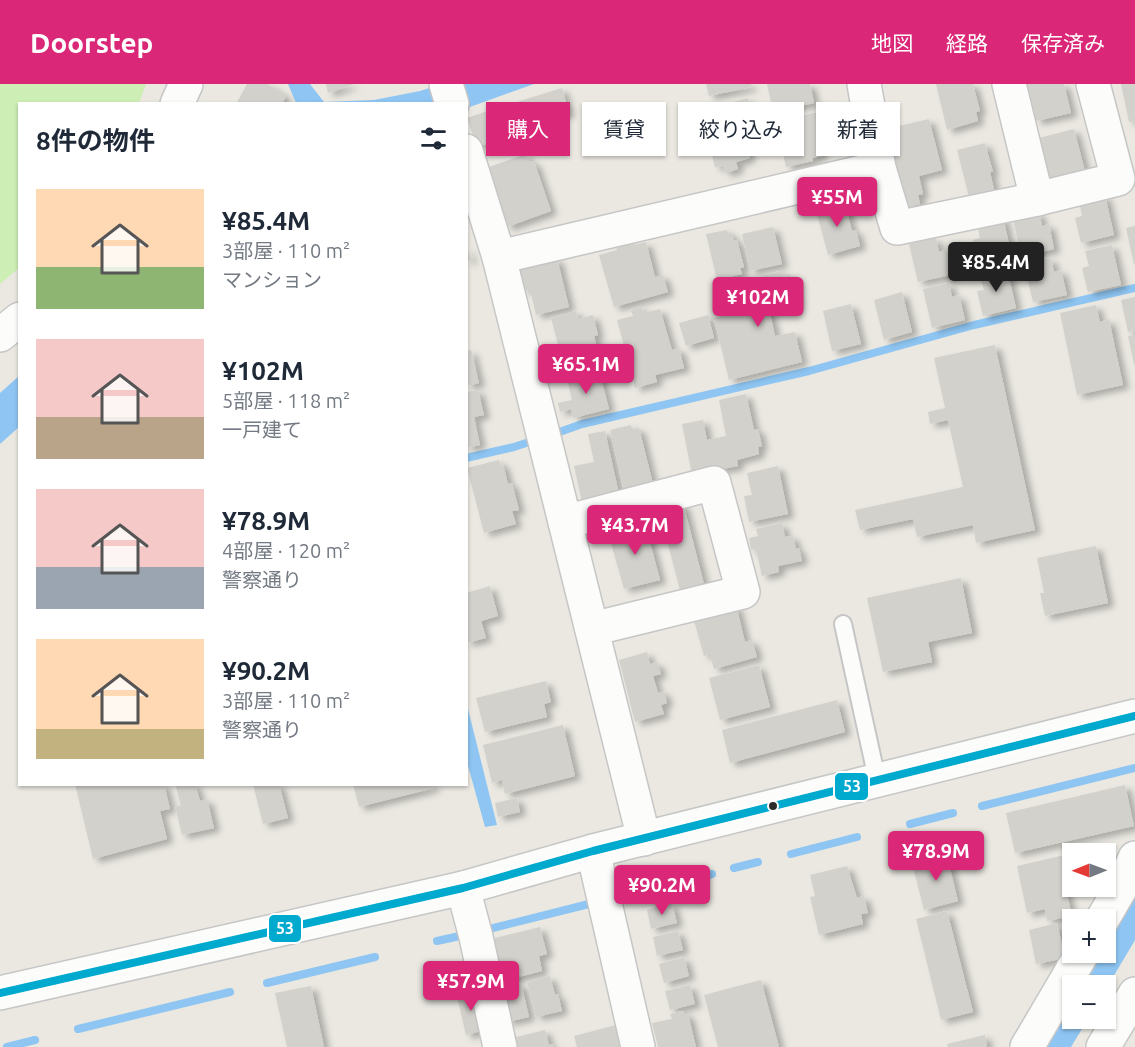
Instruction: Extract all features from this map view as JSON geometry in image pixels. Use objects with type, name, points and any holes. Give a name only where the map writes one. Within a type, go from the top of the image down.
[{"type":"street","points":[[178,102],[186,84]]},
{"type":"street","points":[[446,84],[451,102]]},
{"type":"street","points":[[864,84],[879,168],[897,228],[1037,199],[1118,179],[1093,84]]},
{"type":"street","points":[[1009,84],[1037,199]]},
{"type":"street","points":[[468,157],[499,258],[644,839]]},
{"type":"street","points":[[499,258],[879,168]]},
{"type":"street","points":[[0,335],[18,321]]},
{"type":"street","points":[[565,522],[714,483],[743,592],[592,629]]},
{"type":"street","points":[[0,993],[463,888],[593,851],[1135,716]]},
{"type":"street","points":[[593,851],[638,1047]]},
{"type":"street","points":[[1108,909],[1135,858]]},
{"type":"street","points":[[463,888],[500,1047]]},
{"type":"street","points":[[1027,1047],[1077,963]]},
{"type":"street","points":[[1103,1047],[1135,994]]},
{"type":"lane","points":[[843,624],[877,779]]},
{"type":"green space","points":[[0,84],[146,84],[139,102],[18,102],[18,269],[0,284]]},
{"type":"water","points":[[288,84],[310,84],[324,102],[296,102]]},
{"type":"water","points":[[442,84],[534,84],[468,108],[468,102],[324,102],[374,100]]},
{"type":"water","points":[[18,377],[18,428],[0,444],[0,393]]},
{"type":"water","points":[[468,709],[497,825],[485,827],[468,766]]},
{"type":"water","points":[[1135,885],[1135,940],[1114,975],[1081,975],[1088,963],[1116,963],[1116,917]]},
{"type":"water","points":[[1062,1006],[1062,1029],[1082,1029],[1071,1047],[1037,1047]]},
{"type":"building","points":[[247,84],[267,84],[286,96],[283,102],[237,102]]},
{"type":"building","points":[[326,84],[354,84],[328,93]]},
{"type":"building","points":[[706,84],[751,84],[751,87],[709,96]]},
{"type":"building","points":[[767,84],[810,84],[814,103],[804,105],[804,102],[771,102]]},
{"type":"building","points":[[936,84],[973,84],[980,111],[976,112],[978,121],[947,130]]},
{"type":"building","points":[[1027,84],[1064,84],[1071,113],[1036,121]]},
{"type":"building","points":[[1121,84],[1135,84],[1135,121],[1129,122]]},
{"type":"building","points":[[562,88],[566,102],[516,102]]},
{"type":"building","points":[[748,98],[749,102],[732,102]]},
{"type":"building","points":[[486,112],[486,144],[477,147],[468,118]]},
{"type":"building","points":[[816,112],[816,156],[822,156],[812,158],[813,161],[786,167],[784,156],[804,156],[804,115]]},
{"type":"building","points":[[929,119],[942,170],[919,176],[923,194],[918,195],[920,204],[905,208],[892,156],[900,156],[900,126]]},
{"type":"building","points":[[1074,129],[1086,175],[1051,184],[1039,138]]},
{"type":"building","points":[[985,143],[993,172],[990,172],[995,194],[970,201],[957,150]]},
{"type":"building","points":[[520,156],[527,156],[529,162],[534,161],[551,211],[507,227],[486,168]]},
{"type":"building","points":[[712,156],[750,156],[750,158],[736,162],[738,169],[725,173],[723,166],[715,167]]},
{"type":"building","points":[[1105,195],[1114,235],[1081,243],[1075,218],[1082,216],[1079,201]]},
{"type":"building","points":[[844,199],[852,231],[856,230],[860,246],[828,255],[816,210],[827,207],[826,204]]},
{"type":"building","points":[[1039,212],[1042,226],[1049,224],[1054,249],[1021,257],[1013,218]]},
{"type":"building","points":[[1003,217],[1012,257],[979,265],[973,240],[980,238],[977,223]]},
{"type":"building","points":[[1135,226],[1135,264],[1134,264],[1126,228]]},
{"type":"building","points":[[773,227],[782,264],[750,271],[742,234]]},
{"type":"building","points":[[727,230],[728,234],[732,234],[734,241],[737,240],[744,267],[740,268],[742,274],[717,280],[706,234]]},
{"type":"building","points":[[936,238],[939,252],[946,250],[951,275],[918,282],[909,244]]},
{"type":"building","points":[[629,240],[630,246],[646,242],[655,277],[663,275],[668,292],[614,307],[599,255],[617,250],[615,244]]},
{"type":"building","points":[[1112,245],[1121,285],[1088,292],[1082,268],[1089,266],[1085,251]]},
{"type":"building","points":[[557,258],[569,307],[536,315],[530,289],[524,291],[519,268]]},
{"type":"building","points":[[1051,258],[1054,272],[1061,270],[1067,295],[1033,302],[1024,264]]},
{"type":"building","points":[[1007,269],[1016,308],[983,316],[977,291],[984,290],[980,275]]},
{"type":"building","points":[[781,271],[782,276],[791,275],[797,303],[769,309],[775,336],[795,332],[802,362],[729,380],[714,318],[738,312],[731,283],[750,279],[751,284],[763,281],[762,275]]},
{"type":"building","points":[[949,283],[952,297],[959,295],[965,320],[932,328],[923,289]]},
{"type":"building","points":[[902,292],[912,332],[884,340],[874,300]]},
{"type":"building","points":[[1135,297],[1135,331],[1128,332],[1121,300]]},
{"type":"building","points":[[851,304],[861,344],[832,351],[823,311]]},
{"type":"building","points":[[1096,305],[1100,322],[1109,319],[1123,385],[1077,395],[1060,313]]},
{"type":"building","points":[[642,307],[643,313],[660,309],[672,350],[679,348],[684,368],[655,375],[657,382],[635,388],[630,368],[623,370],[619,355],[626,353],[617,320],[633,316],[631,310]]},
{"type":"building","points":[[576,311],[578,319],[593,315],[598,335],[594,336],[598,351],[555,363],[552,354],[560,352],[551,318]]},
{"type":"building","points":[[708,315],[714,338],[686,346],[679,323]]},
{"type":"building","points":[[1135,335],[1135,364],[1134,364],[1128,336]]},
{"type":"building","points":[[995,345],[1035,530],[976,543],[973,525],[917,537],[913,519],[860,530],[855,510],[963,487],[948,420],[930,424],[928,412],[945,408],[934,358]]},
{"type":"building","points":[[471,350],[479,383],[468,386],[468,351]]},
{"type":"building","points":[[599,370],[609,409],[573,418],[571,409],[560,412],[558,403],[572,400],[567,378]]},
{"type":"building","points":[[478,390],[484,415],[474,417],[480,445],[468,448],[468,392]]},
{"type":"building","points":[[746,394],[754,430],[758,429],[762,446],[758,447],[759,454],[737,460],[738,466],[692,475],[682,424],[703,420],[707,440],[726,436],[719,400]]},
{"type":"building","points":[[631,425],[632,429],[639,428],[653,484],[624,491],[610,430]]},
{"type":"building","points":[[605,431],[619,494],[582,502],[574,466],[594,462],[588,434]]},
{"type":"building","points":[[499,460],[500,465],[503,464],[508,484],[512,483],[519,510],[512,511],[516,524],[484,533],[468,468]]},
{"type":"building","points":[[778,466],[788,514],[749,522],[744,496],[752,495],[747,473]]},
{"type":"building","points":[[683,503],[705,588],[681,594],[659,510]]},
{"type":"building","points":[[645,523],[660,580],[624,589],[609,536],[621,533],[620,529]]},
{"type":"building","points":[[782,523],[785,537],[793,536],[802,561],[778,566],[779,572],[762,576],[756,549],[751,550],[749,538],[758,536],[756,529]]},
{"type":"building","points":[[1096,546],[1108,603],[1045,616],[1040,593],[1044,593],[1037,558]]},
{"type":"building","points":[[961,578],[972,633],[928,642],[932,662],[883,672],[867,598]]},
{"type":"building","points":[[490,586],[498,616],[481,621],[486,638],[468,642],[468,592]]},
{"type":"building","points":[[736,605],[745,642],[752,640],[757,657],[714,669],[710,654],[704,656],[693,617]]},
{"type":"building","points":[[647,652],[650,664],[657,662],[661,674],[653,676],[658,693],[664,691],[667,703],[661,705],[664,714],[635,722],[619,660]]},
{"type":"building","points":[[759,665],[770,707],[720,720],[709,678]]},
{"type":"building","points":[[546,681],[551,702],[544,704],[547,717],[485,732],[476,698]]},
{"type":"building","points":[[837,700],[845,732],[730,763],[722,730]]},
{"type":"building","points":[[563,725],[575,776],[505,794],[502,780],[492,783],[483,745]]},
{"type":"building","points":[[1125,785],[1134,826],[1015,853],[1006,813]]},
{"type":"building","points":[[75,786],[164,786],[170,809],[160,811],[167,839],[93,859]]},
{"type":"building","points":[[176,786],[196,786],[200,801],[207,799],[214,828],[182,835],[175,806],[181,806]]},
{"type":"building","points":[[254,786],[280,786],[288,818],[263,824]]},
{"type":"building","points":[[354,786],[434,786],[434,788],[359,807]]},
{"type":"building","points":[[517,798],[520,812],[498,817],[495,803]]},
{"type":"building","points":[[945,848],[958,901],[924,910],[913,867],[939,861],[936,850]]},
{"type":"building","points":[[1062,856],[1062,897],[1068,897],[1070,909],[1062,909],[1062,918],[1047,921],[1045,909],[1027,913],[1017,866]]},
{"type":"building","points":[[847,866],[857,898],[864,896],[868,913],[861,914],[863,924],[819,935],[810,897],[815,896],[810,875]]},
{"type":"building","points":[[672,903],[677,923],[651,929],[647,910]]},
{"type":"building","points":[[947,911],[973,1012],[941,1020],[916,919]]},
{"type":"building","points":[[1057,923],[1062,945],[1062,959],[1036,964],[1029,930]]},
{"type":"building","points":[[540,927],[547,954],[539,956],[542,971],[499,982],[491,939]]},
{"type":"building","points":[[678,931],[683,950],[657,956],[653,937]]},
{"type":"building","points":[[684,957],[689,976],[664,983],[659,964]]},
{"type":"building","points":[[550,976],[562,1011],[536,1017],[527,982]]},
{"type":"building","points":[[761,980],[779,1047],[718,1047],[704,995]]},
{"type":"building","points":[[521,983],[529,1017],[507,1022],[498,989]]},
{"type":"building","points":[[690,985],[695,1004],[670,1010],[665,991]]},
{"type":"building","points":[[311,986],[324,1047],[287,1047],[275,993]]},
{"type":"building","points":[[475,988],[485,1030],[466,1035],[457,997],[467,994],[466,990]]},
{"type":"building","points":[[683,1011],[684,1015],[688,1014],[696,1047],[658,1047],[652,1023],[672,1019],[670,1014]]},
{"type":"building","points":[[616,1025],[621,1047],[577,1047],[574,1036]]},
{"type":"building","points":[[545,1030],[549,1045],[553,1044],[554,1047],[515,1047],[512,1038]]},
{"type":"building","points":[[985,1035],[987,1047],[948,1047],[947,1044]]},
{"type":"waterway","points":[[551,435],[582,424],[809,371],[974,325],[1135,288]]},
{"type":"waterway","points":[[468,458],[538,439]]},
{"type":"waterway","points":[[982,806],[1135,768]]},
{"type":"waterway","points":[[910,824],[953,813]]},
{"type":"waterway","points":[[791,854],[857,837]]},
{"type":"waterway","points":[[734,868],[758,862]]},
{"type":"waterway","points":[[609,899],[712,874]]},
{"type":"waterway","points":[[481,931],[597,902]]},
{"type":"waterway","points":[[437,941],[469,934]]},
{"type":"waterway","points":[[267,983],[375,957]]},
{"type":"waterway","points":[[78,1029],[230,992]]},
{"type":"waterway","points":[[7,1047],[35,1040]]},
{"type":"transit line","name":"53","points":[[0,993],[463,888],[593,851],[1135,716]]}]
